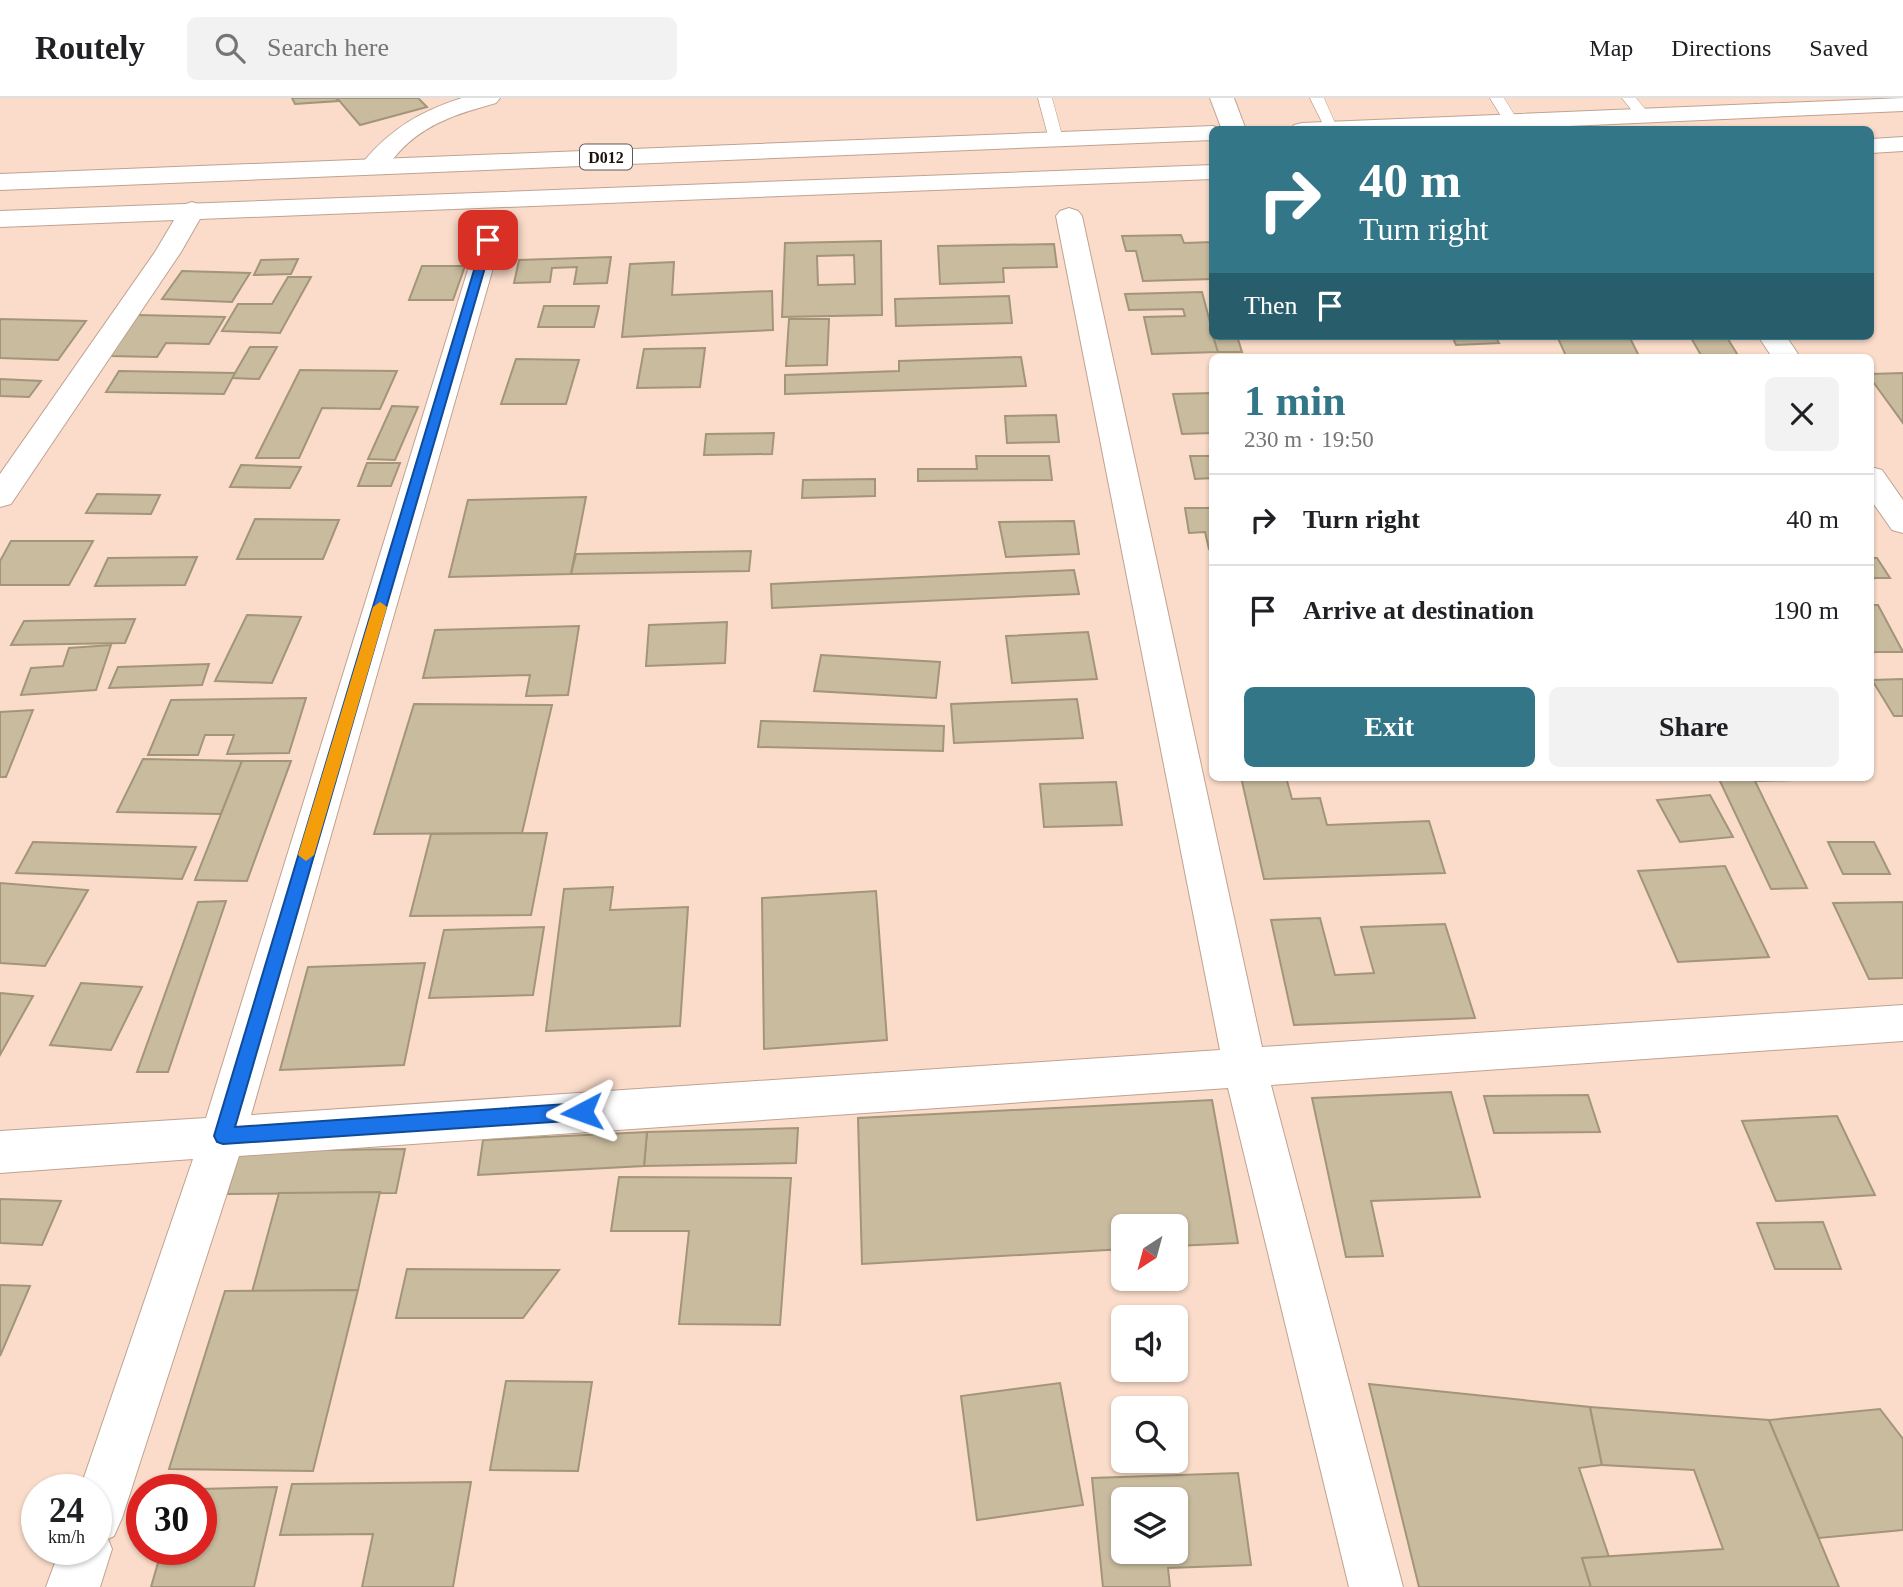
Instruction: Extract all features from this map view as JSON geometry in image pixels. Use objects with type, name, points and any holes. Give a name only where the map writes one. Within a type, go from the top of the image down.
[{"type":"main road","points":[[373,166],[410,127],[447,110],[488,98]]},
{"type":"main road","points":[[1222,98],[1232,126]]},
{"type":"main road","points":[[1383,126],[1511,121],[1636,106],[1903,104]]},
{"type":"main road","name":"D012","points":[[0,181],[1209,133]]},
{"type":"main road","points":[[1172,135],[1157,142],[1153,153],[1164,165],[1200,172]]},
{"type":"main road","points":[[1874,146],[1903,144]]},
{"type":"main road","points":[[676,154],[692,161],[698,172],[693,183],[677,192]]},
{"type":"main road","name":"D012","points":[[0,219],[1200,172]]},
{"type":"main road","points":[[0,497],[168,252],[192,210]]},
{"type":"main road","points":[[1069,216],[1245,1067],[1376,1587]]},
{"type":"main road","points":[[111,1474],[223,1136],[488,240]]},
{"type":"main road","points":[[1874,481],[1903,523]]},
{"type":"main road","points":[[0,1152],[1903,1023]]},
{"type":"main road","points":[[73,1587],[81,1565]]},
{"type":"lane","points":[[1045,98],[1056,139]]},
{"type":"lane","points":[[1317,98],[1331,126]]},
{"type":"lane","points":[[1497,98],[1511,121]]},
{"type":"building","points":[[292,98],[336,98],[338,101],[295,104]]},
{"type":"building","points":[[337,98],[418,98],[427,107],[360,125]]},
{"type":"building","points":[[1181,235],[1184,243],[1209,242],[1209,279],[1143,281],[1136,251],[1126,251],[1122,236]]},
{"type":"building","points":[[881,241],[882,315],[782,317],[785,243]],"holes":[[[854,255],[855,284],[818,285],[817,256]]]},
{"type":"building","points":[[1054,244],[1057,267],[1003,268],[1004,282],[940,284],[938,246]]},
{"type":"building","points":[[611,257],[607,283],[574,284],[577,267],[552,268],[550,282],[514,283],[519,260]]},
{"type":"building","points":[[298,259],[291,274],[254,275],[261,260]]},
{"type":"building","points":[[674,262],[672,295],[772,291],[773,330],[622,337],[630,264]]},
{"type":"building","points":[[422,266],[465,266],[453,300],[409,300]]},
{"type":"building","points":[[182,271],[250,273],[232,302],[162,299]]},
{"type":"building","points":[[288,277],[311,277],[280,333],[222,331],[238,304],[272,304]]},
{"type":"building","points":[[1202,292],[1209,318],[1209,340],[1215,340],[1218,352],[1152,354],[1144,317],[1185,316],[1183,309],[1129,310],[1125,294]]},
{"type":"building","points":[[1009,296],[1012,323],[896,326],[895,299]]},
{"type":"building","points":[[544,306],[599,306],[594,327],[538,327]]},
{"type":"building","points":[[137,315],[225,317],[209,344],[166,343],[157,357],[110,356]]},
{"type":"building","points":[[0,319],[86,321],[58,360],[0,358]]},
{"type":"building","points":[[789,319],[829,319],[827,365],[786,366]]},
{"type":"building","points":[[1214,340],[1238,340],[1242,352],[1218,352]]},
{"type":"building","points":[[1454,340],[1497,340],[1499,343],[1456,345]]},
{"type":"building","points":[[1559,340],[1631,340],[1638,354],[1565,354]]},
{"type":"building","points":[[1692,340],[1728,340],[1737,354],[1700,354]]},
{"type":"building","points":[[250,347],[277,347],[259,379],[232,378]]},
{"type":"building","points":[[705,348],[700,387],[637,388],[644,349]]},
{"type":"building","points":[[1021,357],[1026,386],[785,394],[785,375],[899,371],[899,361]]},
{"type":"building","points":[[516,359],[579,360],[566,404],[501,404]]},
{"type":"building","points":[[300,370],[397,371],[380,409],[322,408],[299,458],[256,458]]},
{"type":"building","points":[[119,371],[235,373],[224,394],[106,392]]},
{"type":"building","points":[[1903,373],[1903,423],[1874,383],[1874,374]]},
{"type":"building","points":[[0,379],[41,381],[29,397],[0,396]]},
{"type":"building","points":[[1209,393],[1209,433],[1182,434],[1173,394]]},
{"type":"building","points":[[392,406],[418,407],[395,460],[368,459]]},
{"type":"building","points":[[1056,415],[1059,442],[1007,443],[1005,416]]},
{"type":"building","points":[[774,433],[772,454],[704,455],[706,434]]},
{"type":"building","points":[[976,456],[1049,456],[1052,480],[918,481],[918,469],[977,469]]},
{"type":"building","points":[[1190,456],[1209,456],[1209,478],[1195,479]]},
{"type":"building","points":[[367,463],[400,463],[391,486],[358,486]]},
{"type":"building","points":[[241,465],[301,467],[290,488],[230,487]]},
{"type":"building","points":[[875,479],[875,496],[802,498],[803,480]]},
{"type":"building","points":[[97,494],[160,495],[151,514],[86,513]]},
{"type":"building","points":[[586,497],[571,574],[449,577],[468,500]]},
{"type":"building","points":[[1185,508],[1209,508],[1209,549],[1205,532],[1189,533]]},
{"type":"building","points":[[255,519],[339,520],[323,559],[237,559]]},
{"type":"building","points":[[1074,521],[1079,554],[1006,557],[999,522]]},
{"type":"building","points":[[11,541],[93,541],[69,585],[0,585],[0,561]]},
{"type":"building","points":[[751,551],[749,571],[571,574],[576,554]]},
{"type":"building","points":[[197,557],[185,585],[95,586],[108,558]]},
{"type":"building","points":[[1874,558],[1877,558],[1890,578],[1874,578]]},
{"type":"building","points":[[1074,570],[1079,594],[772,608],[771,584]]},
{"type":"building","points":[[1874,605],[1878,605],[1903,652],[1874,652]]},
{"type":"building","points":[[247,615],[301,617],[272,683],[215,681]]},
{"type":"building","points":[[135,619],[125,643],[11,645],[24,621]]},
{"type":"building","points":[[727,622],[725,663],[646,666],[649,625]]},
{"type":"building","points":[[579,626],[568,695],[526,696],[530,675],[423,678],[435,630]]},
{"type":"building","points":[[1088,632],[1097,679],[1012,683],[1006,636]]},
{"type":"building","points":[[111,645],[96,690],[21,695],[31,668],[63,666],[69,648]]},
{"type":"building","points":[[821,655],[940,662],[936,698],[814,691]]},
{"type":"building","points":[[209,664],[202,685],[109,688],[118,667]]},
{"type":"building","points":[[1903,679],[1903,716],[1894,716],[1874,680]]},
{"type":"building","points":[[306,698],[289,753],[227,754],[234,735],[205,735],[198,755],[148,755],[171,700]]},
{"type":"building","points":[[1077,699],[1083,738],[954,743],[951,704]]},
{"type":"building","points":[[414,704],[552,705],[522,833],[374,834]]},
{"type":"building","points":[[33,710],[6,777],[0,777],[0,712]]},
{"type":"building","points":[[761,721],[944,726],[943,751],[758,747]]},
{"type":"building","points":[[143,759],[242,761],[221,814],[117,812]]},
{"type":"building","points":[[242,761],[291,761],[247,881],[195,880]]},
{"type":"building","points":[[1242,781],[1287,781],[1292,799],[1320,798],[1327,825],[1429,821],[1445,873],[1264,879]]},
{"type":"building","points":[[1720,781],[1755,781],[1807,888],[1771,889]]},
{"type":"building","points":[[1116,782],[1122,825],[1044,827],[1040,784]]},
{"type":"building","points":[[1710,795],[1733,837],[1680,842],[1657,800]]},
{"type":"building","points":[[547,833],[531,915],[410,916],[431,834]]},
{"type":"building","points":[[33,842],[196,847],[182,879],[16,873]]},
{"type":"building","points":[[1828,842],[1874,842],[1890,874],[1843,874]]},
{"type":"building","points":[[1725,866],[1769,957],[1678,962],[1638,871]]},
{"type":"building","points":[[0,883],[88,890],[45,966],[0,963]]},
{"type":"building","points":[[613,887],[610,910],[688,907],[680,1026],[546,1031],[564,889]]},
{"type":"building","points":[[876,891],[887,1040],[764,1049],[762,898]]},
{"type":"building","points":[[226,901],[168,1072],[137,1072],[198,902]]},
{"type":"building","points":[[1903,902],[1903,978],[1869,979],[1833,903]]},
{"type":"building","points":[[1320,918],[1335,975],[1374,973],[1361,927],[1445,924],[1475,1018],[1294,1025],[1271,920]]},
{"type":"building","points":[[544,927],[533,995],[429,998],[444,930]]},
{"type":"building","points":[[425,963],[404,1065],[280,1070],[308,967]]},
{"type":"building","points":[[81,983],[142,987],[111,1050],[50,1045]]},
{"type":"building","points":[[0,993],[33,996],[0,1055]]},
{"type":"building","points":[[1451,1092],[1480,1197],[1371,1201],[1383,1256],[1346,1257],[1312,1098]]},
{"type":"building","points":[[1588,1095],[1600,1132],[1494,1133],[1484,1096]]},
{"type":"building","points":[[1212,1100],[1238,1243],[1188,1245],[1188,1214],[1111,1214],[1111,1250],[862,1264],[858,1118]]},
{"type":"building","points":[[1837,1116],[1875,1195],[1776,1201],[1742,1121]]},
{"type":"building","points":[[798,1128],[796,1163],[644,1166],[647,1132]]},
{"type":"building","points":[[647,1132],[644,1166],[478,1175],[483,1140]]},
{"type":"building","points":[[405,1149],[396,1193],[227,1194],[240,1151]]},
{"type":"building","points":[[619,1177],[791,1178],[780,1325],[679,1324],[689,1231],[611,1231]]},
{"type":"building","points":[[380,1192],[358,1290],[252,1292],[279,1193]]},
{"type":"building","points":[[0,1199],[61,1201],[42,1245],[0,1243]]},
{"type":"building","points":[[1823,1222],[1841,1269],[1775,1269],[1757,1223]]},
{"type":"building","points":[[407,1269],[559,1270],[523,1318],[396,1318]]},
{"type":"building","points":[[0,1285],[30,1286],[0,1356]]},
{"type":"building","points":[[358,1290],[313,1471],[169,1469],[225,1291]]},
{"type":"building","points":[[506,1381],[592,1382],[578,1471],[490,1470]]},
{"type":"building","points":[[1060,1383],[1083,1505],[977,1520],[961,1396]]},
{"type":"building","points":[[1369,1384],[1590,1407],[1602,1465],[1579,1468],[1609,1557],[1582,1558],[1591,1587],[1419,1587]]},
{"type":"building","points":[[1590,1407],[1769,1420],[1839,1587],[1591,1587],[1582,1558],[1723,1549],[1694,1470],[1602,1465]]},
{"type":"building","points":[[1880,1409],[1903,1439],[1903,1530],[1819,1538],[1769,1420]]},
{"type":"building","points":[[1238,1473],[1251,1565],[1168,1568],[1170,1587],[1103,1587],[1092,1478]]},
{"type":"building","points":[[471,1482],[453,1587],[362,1587],[373,1534],[280,1535],[292,1484]]},
{"type":"building","points":[[277,1487],[254,1587],[151,1587],[157,1565],[217,1565],[217,1489]]},
{"type":"slow traffic","points":[[306,855],[380,607]]},
{"type":"route","points":[[488,240],[223,1136],[582,1112]]}]
